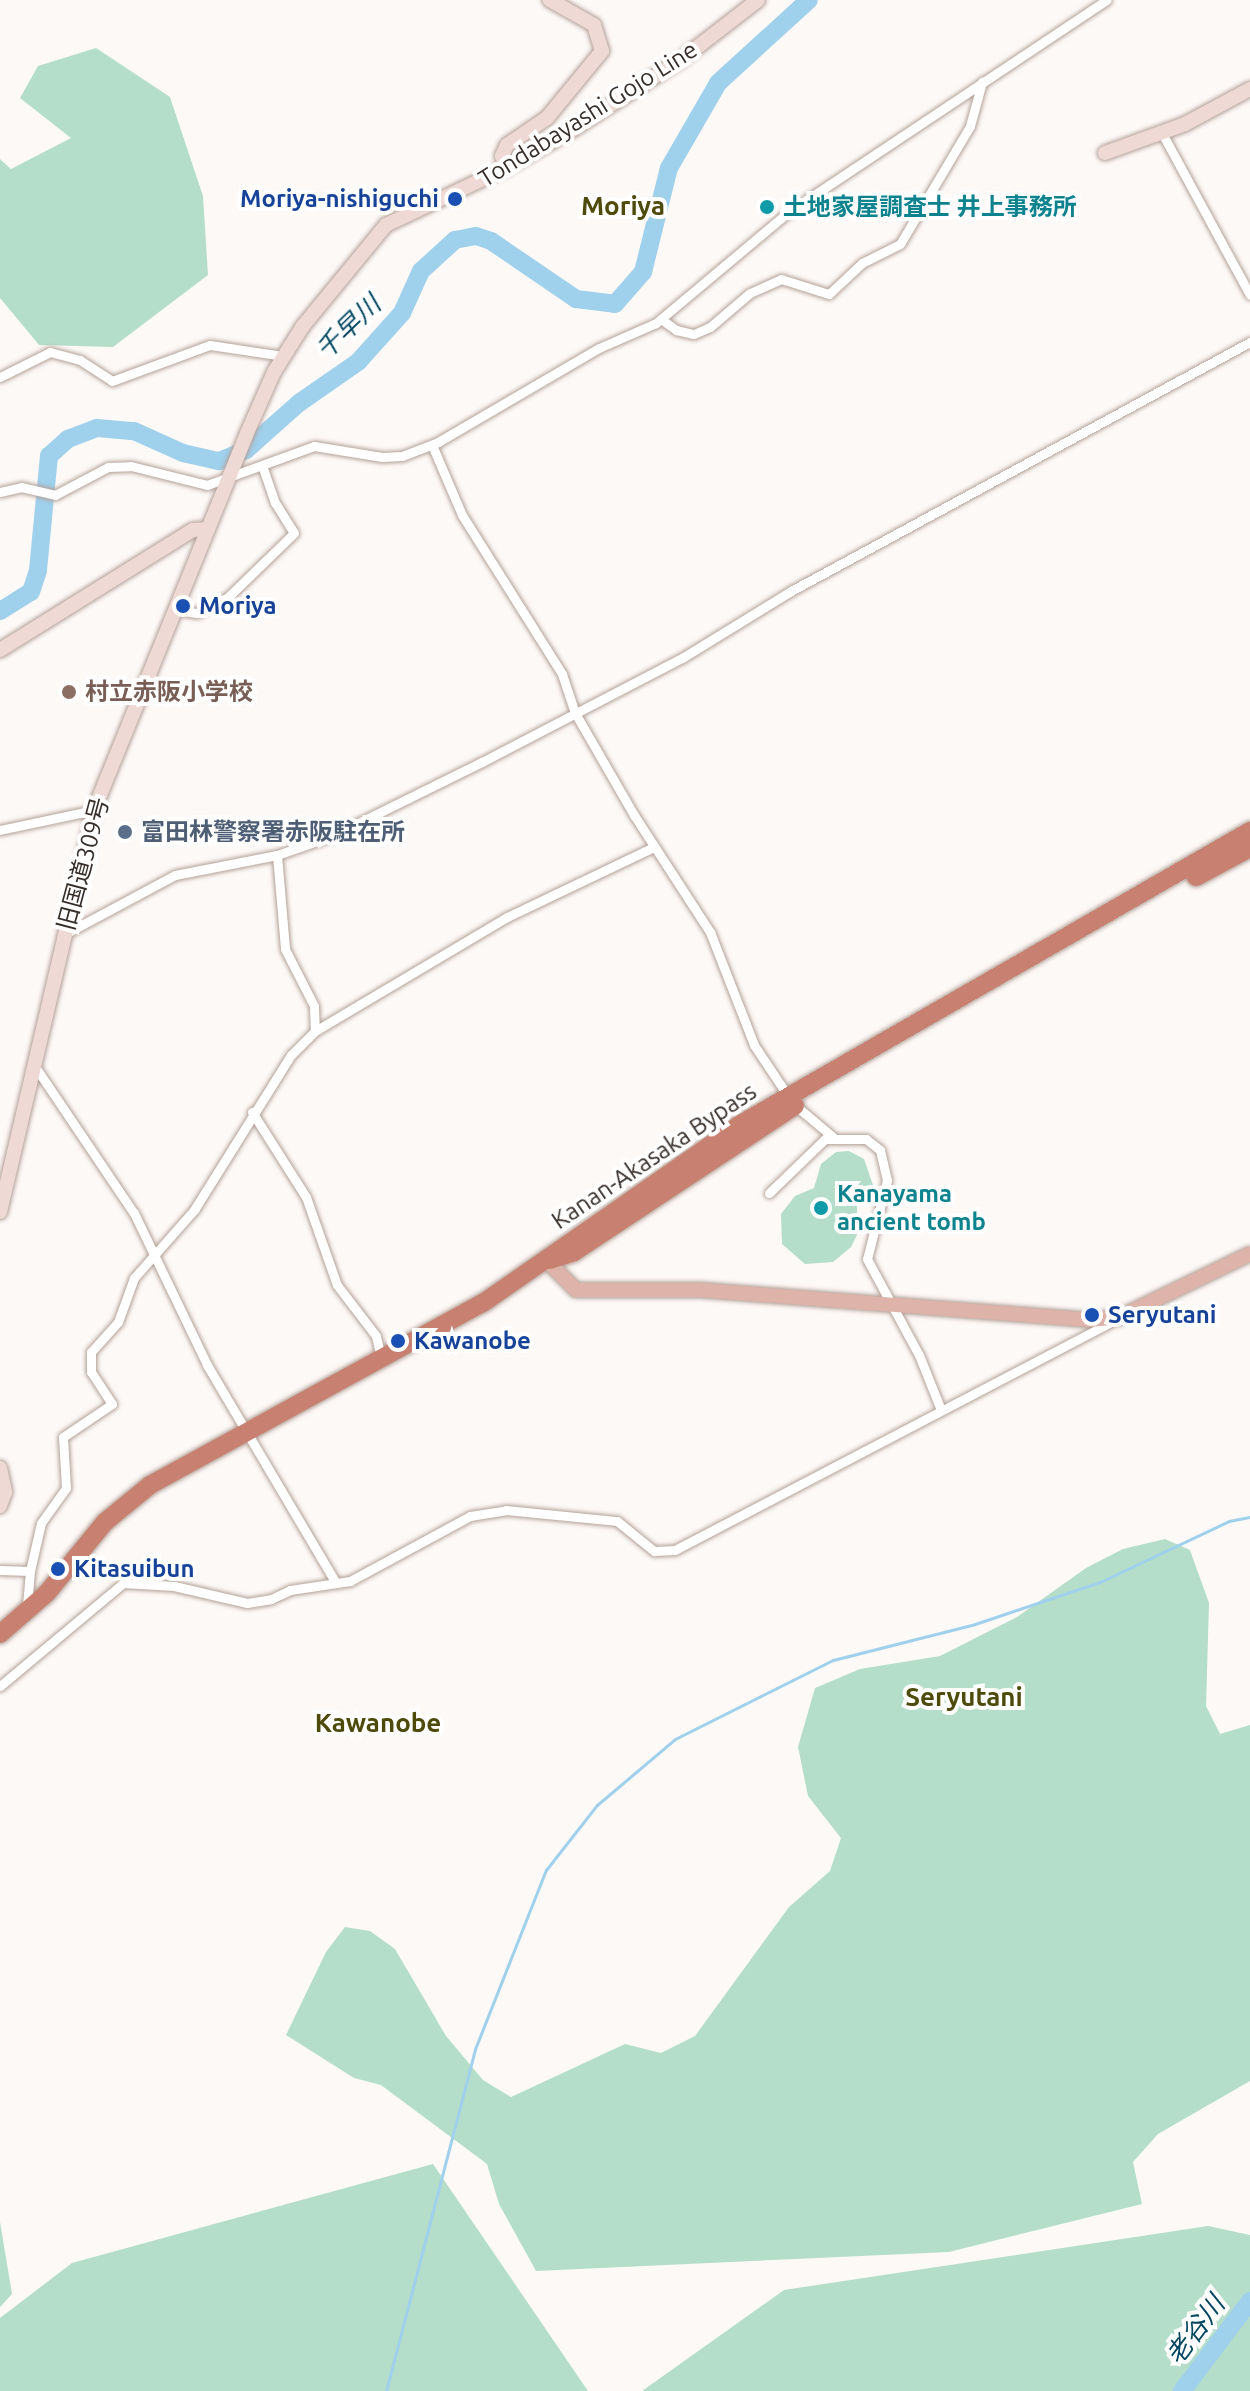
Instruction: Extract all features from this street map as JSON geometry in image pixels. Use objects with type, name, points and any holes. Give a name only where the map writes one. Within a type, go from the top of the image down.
[{"type":"highway","name":"Kanan-Akasaka Bypass","points":[[0,1634],[26,1615],[126,1502],[247,1431],[483,1303],[547,1261],[574,1252],[792,1101],[1250,831]]},
{"type":"highway","name":"Kanan-Akasaka Bypass","points":[[792,1101],[1250,848]]},
{"type":"main road","points":[[506,168],[502,156],[507,145],[547,118],[602,51],[594,25],[550,0]]},
{"type":"main road","name":"Tondabayashi Gojo Line","points":[[208,529],[247,433],[284,356],[353,260],[386,225],[506,168],[682,59],[758,0]]},
{"type":"main road","points":[[1105,153],[1162,133],[1250,89]]},
{"type":"main road","points":[[0,650],[193,530],[208,529]]},
{"type":"main road","name":"旧国道309号","points":[[0,1212],[94,810],[208,529]]},
{"type":"main road","points":[[547,1261],[576,1290],[700,1290],[1088,1320],[1120,1317],[1250,1254]]},
{"type":"main road","points":[[0,1468],[5,1492],[0,1506]]},
{"type":"street","points":[[0,492],[25,488],[55,495],[88,476],[120,466],[207,485],[230,474],[262,466],[314,446],[382,457],[432,445],[599,348],[661,319],[761,232],[1106,0]]},
{"type":"street","points":[[661,319],[676,330],[694,334],[710,327],[750,293],[781,279],[829,294],[862,263],[900,244],[970,126],[982,82]]},
{"type":"street","points":[[1162,133],[1250,295]]},
{"type":"street","points":[[63,935],[175,875],[277,855],[334,835],[575,713],[1250,342]]},
{"type":"street","points":[[0,377],[50,352],[80,360],[112,381],[194,347],[284,356]]},
{"type":"street","points":[[432,445],[462,515],[562,674],[575,713],[654,847],[710,932],[754,1045],[792,1101],[833,1137],[866,1139],[883,1156],[887,1180],[867,1257],[895,1306],[941,1410]]},
{"type":"street","points":[[177,610],[197,613],[227,598],[294,533],[275,503],[262,466]]},
{"type":"street","points":[[0,830],[94,810]]},
{"type":"street","points":[[26,1615],[30,1571],[41,1523],[66,1488],[63,1437],[107,1412],[112,1404],[91,1372],[91,1352],[118,1322],[134,1278],[154,1254],[170,1243],[194,1210],[252,1112],[315,1031],[507,917],[654,847]]},
{"type":"street","points":[[277,855],[285,949],[314,1006],[315,1031]]},
{"type":"street","points":[[34,1065],[104,1164],[154,1254],[207,1365],[336,1583]]},
{"type":"street","points":[[252,1112],[306,1197],[337,1285],[376,1336],[381,1357]]},
{"type":"street","points":[[769,1193],[833,1137]]},
{"type":"street","points":[[0,1686],[123,1583],[174,1586],[247,1603],[350,1581],[470,1516],[506,1510],[617,1521],[654,1551],[675,1550],[1120,1317]]},
{"type":"street","points":[[0,1570],[30,1571]]},
{"type":"green space","points":[[96,48],[170,97],[203,196],[208,275],[113,347],[39,345],[0,298],[0,159],[11,169],[71,138],[20,98],[38,66]]},
{"type":"green space","name":"Kanayama ancient tomb","points":[[849,1151],[864,1159],[873,1185],[857,1205],[857,1235],[851,1247],[833,1262],[805,1264],[782,1244],[781,1214],[795,1196],[814,1188],[821,1164],[836,1152]]},
{"type":"green space","points":[[1165,1539],[1190,1550],[1209,1603],[1206,1706],[1220,1734],[1250,1725],[1250,2081],[1158,2134],[1133,2162],[1142,2204],[949,2252],[536,2271],[499,2204],[487,2164],[381,2085],[354,2078],[286,2035],[326,1952],[345,1927],[370,1931],[395,1949],[446,2036],[483,2080],[511,2097],[625,2044],[661,2053],[695,2036],[789,1907],[830,1871],[841,1838],[808,1796],[798,1747],[815,1688],[860,1669],[940,1656],[1017,1617],[1086,1568],[1123,1549]]},
{"type":"green space","points":[[433,2164],[588,2391],[0,2391],[0,2318],[72,2263]]},
{"type":"green space","points":[[0,2222],[12,2294],[0,2307]]},
{"type":"green space","points":[[1208,2226],[1250,2235],[1250,2391],[642,2391],[784,2290]]},
{"type":"waterway","name":"千早川","points":[[0,611],[31,592],[38,570],[49,456],[68,439],[97,428],[134,431],[183,453],[219,461],[246,450],[299,403],[358,362],[402,313],[421,271],[455,240],[476,236],[491,241],[576,299],[615,304],[643,272],[669,168],[718,83],[809,0]]},
{"type":"waterway","points":[[386,2391],[475,2049],[546,1870],[597,1805],[675,1739],[833,1660],[975,1624],[1100,1582],[1229,1521],[1250,1517]]},
{"type":"waterway","name":"老谷川","points":[[1182,2391],[1250,2301]]},
{"type":"place","name":"Moriya-nishiguchi","points":[[455,199]]},
{"type":"place","name":"土地家屋調査士 井上事務所","points":[[767,207]]},
{"type":"place","name":"Moriya","points":[[183,606]]},
{"type":"place","name":"村立赤阪小学校","points":[[69,692]]},
{"type":"place","name":"富田林警察署赤阪駐在所","points":[[125,832]]},
{"type":"place","name":"Kanayama ancient tomb","points":[[821,1208]]},
{"type":"place","name":"Seryutani","points":[[1092,1315]]},
{"type":"place","name":"Kawanobe","points":[[398,1341]]},
{"type":"place","name":"Kitasuibun","points":[[58,1569]]},
{"type":"district","name":"Moriya","points":[[623,206]]},
{"type":"district","name":"Seryutani","points":[[964,1697]]},
{"type":"district","name":"Kawanobe","points":[[378,1723]]}]
